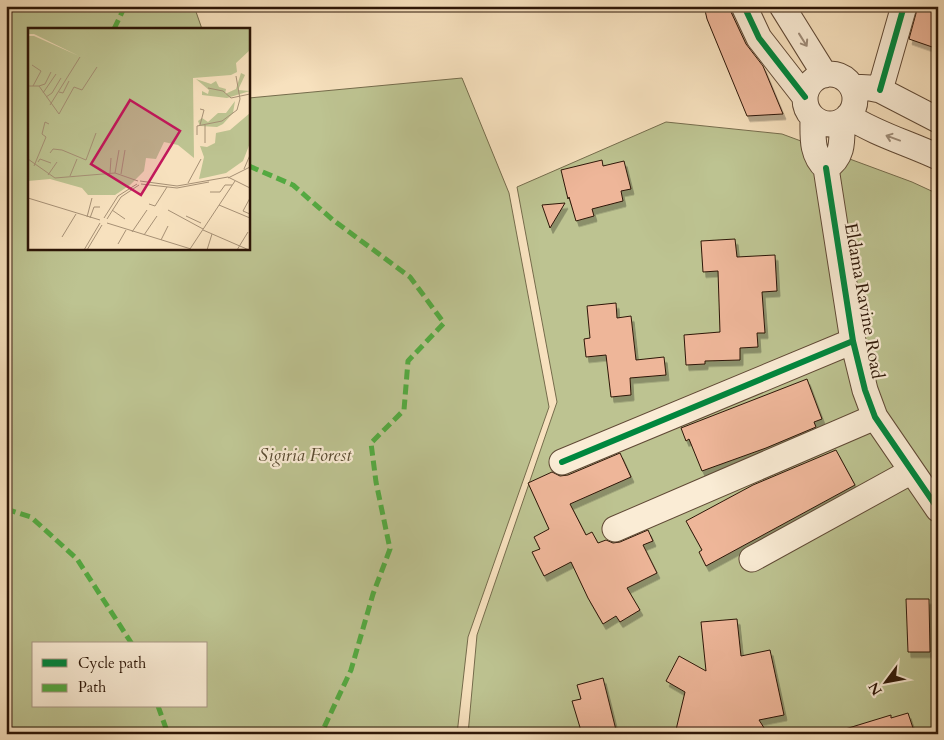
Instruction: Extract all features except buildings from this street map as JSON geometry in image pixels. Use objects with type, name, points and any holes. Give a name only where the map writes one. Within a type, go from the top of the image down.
[{"type":"street","points":[[744,6],[759,38],[809,107],[827,124],[845,119],[938,157]]},
{"type":"street","points":[[782,6],[825,75]]},
{"type":"street","points":[[880,90],[904,6]]},
{"type":"street","points":[[832,74],[840,77],[852,87],[855,102],[845,119],[841,151],[834,162],[826,168],[820,163],[814,150],[809,107],[807,89],[811,82],[825,75],[832,74]]},
{"type":"street","points":[[852,87],[880,90],[938,120]]},
{"type":"street","name":"Eldama Ravine Road","points":[[826,168],[853,341],[865,390],[875,417],[938,509]]},
{"type":"street","points":[[562,462],[853,341]]},
{"type":"street","points":[[615,529],[875,417]]},
{"type":"street","points":[[752,559],[912,472]]},
{"type":"green space","name":"Sigiria Forest","points":[[6,6],[194,6],[202,28],[28,28],[28,250],[250,250],[250,98],[462,78],[509,193],[549,407],[468,637],[457,734],[6,734]]},
{"type":"green space","points":[[666,122],[782,134],[912,182],[938,194],[938,734],[468,734],[477,635],[557,402],[517,187]]},
{"type":"marked path","points":[[114,28],[125,6]]},
{"type":"marked path","points":[[250,166],[293,185],[333,220],[410,277],[444,323],[408,361],[404,410],[371,443],[376,482],[390,549],[373,594],[351,670],[321,734]]},
{"type":"marked path","points":[[6,509],[31,517],[77,559],[131,642]]},
{"type":"marked path","points":[[159,708],[168,734]]},
{"type":"cycle path","points":[[744,6],[759,38],[805,97]]},
{"type":"cycle path","points":[[880,90],[904,6]]},
{"type":"cycle path","points":[[826,168],[853,341],[865,390],[875,417],[938,509]]},
{"type":"cycle path","points":[[562,462],[853,341]]}]
